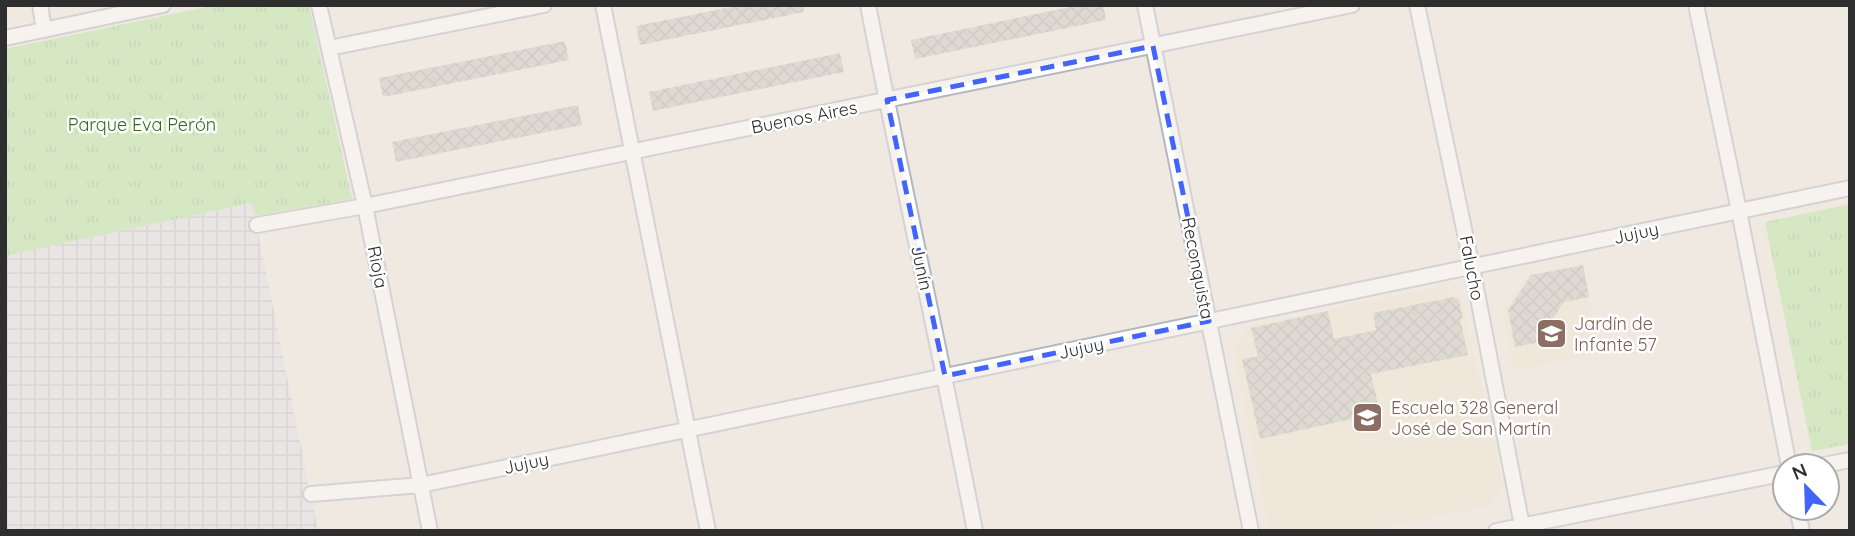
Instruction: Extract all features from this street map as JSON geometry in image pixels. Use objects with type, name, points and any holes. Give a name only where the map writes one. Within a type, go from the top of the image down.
[{"type":"street","points":[[40,5],[44,30]]},
{"type":"street","points":[[5,38],[163,5]]},
{"type":"street","name":"Rioja","points":[[319,5],[365,206],[430,531]]},
{"type":"street","points":[[329,48],[544,5]]},
{"type":"street","points":[[603,5],[708,531]]},
{"type":"street","name":"Junín","points":[[868,5],[975,531]]},
{"type":"street","name":"Reconquista","points":[[1145,5],[1251,531]]},
{"type":"street","name":"Buenos Aires","points":[[257,225],[365,206],[1352,5]]},
{"type":"street","name":"Falucho","points":[[1417,5],[1472,267],[1522,528]]},
{"type":"street","points":[[1696,5],[1740,211],[1786,452]]},
{"type":"street","name":"Jujuy","points":[[311,494],[421,485],[1850,188]]},
{"type":"street","points":[[1496,531],[1522,528],[1771,475]]},
{"type":"highlighted area","points":[[1153,46],[1209,321],[945,376],[887,100]]},
{"type":"shaded area","points":[[252,203],[318,531],[5,531],[5,256]]},
{"type":"shaded area","name":"Jardín de Infante 57","points":[[1583,265],[1600,354],[1513,371],[1502,313],[1525,276]]},
{"type":"shaded area","name":"Escuela 328 General José de San Martín","points":[[1444,286],[1462,299],[1504,486],[1489,506],[1367,531],[1269,531],[1233,347],[1248,326]]},
{"type":"green space","name":"Parque Eva Perón","points":[[216,5],[309,5],[352,199],[255,216],[251,203],[5,256],[5,49]]},
{"type":"green space","points":[[1850,204],[1850,444],[1812,451],[1765,222]]},
{"type":"building","points":[[741,5],[803,5],[804,12],[640,45],[636,26]]},
{"type":"building","points":[[1079,5],[1103,5],[1106,20],[915,59],[911,40]]},
{"type":"building","points":[[565,41],[569,60],[383,97],[379,78]]},
{"type":"building","points":[[840,53],[844,72],[653,111],[649,92]]},
{"type":"building","points":[[578,105],[582,125],[396,162],[392,142]]},
{"type":"building","points":[[1583,265],[1589,297],[1564,302],[1548,327],[1550,340],[1515,347],[1508,310],[1531,275]]},
{"type":"building","points":[[1454,297],[1459,300],[1468,355],[1371,374],[1380,413],[1260,439],[1242,359],[1258,356],[1251,328],[1328,311],[1334,339],[1376,330],[1373,313]]},
{"type":"place","name":"Jardín de Infante 57","points":[[1551,333]]},
{"type":"place","name":"Escuela 328 General José de San Martín","points":[[1368,417]]}]
